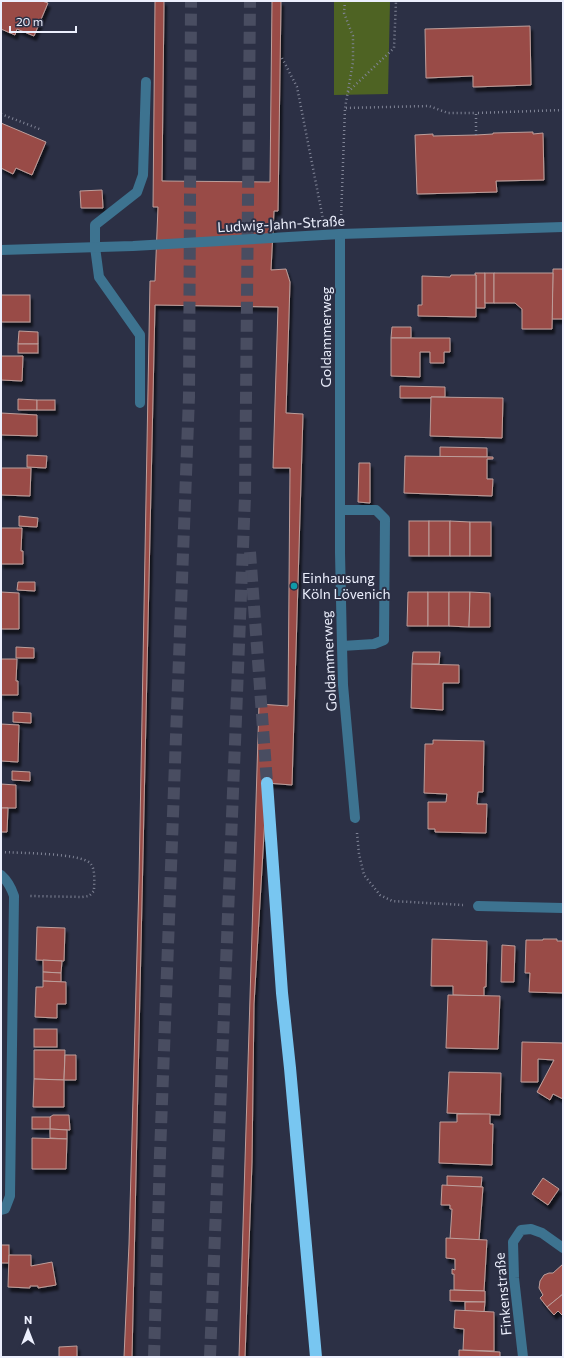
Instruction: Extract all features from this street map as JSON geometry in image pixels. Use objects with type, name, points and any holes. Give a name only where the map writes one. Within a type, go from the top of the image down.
[{"type":"highway","points":[[267,783],[282,993],[316,1357]]},
{"type":"street","points":[[140,402],[140,336],[99,277],[95,247],[95,225],[137,192],[143,175],[146,82]]},
{"type":"street","name":"Ludwig-Jahn-Straße","points":[[1,250],[95,247],[340,234],[563,227]]},
{"type":"street","name":"Goldammerweg","points":[[340,234],[340,510],[343,685],[355,818]]},
{"type":"street","points":[[340,510],[376,510],[385,519],[384,640],[374,644],[342,646]]},
{"type":"street","points":[[1,875],[11,886],[14,896],[10,1196],[5,1209],[1,1210]]},
{"type":"street","points":[[478,906],[563,908]]},
{"type":"street","name":"Finkenstraße","points":[[523,1357],[514,1278],[513,1242],[521,1230],[531,1229],[542,1233],[563,1248]]},
{"type":"path","points":[[340,234],[345,108],[353,62],[354,36],[344,13],[345,1]]},
{"type":"path","points":[[348,92],[394,48],[396,1]]},
{"type":"path","points":[[282,58],[296,87],[323,214]]},
{"type":"path","points":[[345,108],[429,106],[448,114],[563,110]]},
{"type":"path","points":[[1,114],[42,130]]},
{"type":"path","points":[[476,114],[476,135]]},
{"type":"path","points":[[355,818],[358,854],[364,875],[380,895],[392,901],[478,906]]},
{"type":"path","points":[[1,852],[77,857],[90,863],[94,871],[94,890],[89,896],[82,898],[14,896]]},
{"type":"green space","points":[[334,1],[390,1],[388,94],[334,95]]},
{"type":"building","points":[[1,1],[42,1],[48,3],[34,36],[17,29],[15,35],[1,29]]},
{"type":"building","name":"Einhausung Köln Lövenich","points":[[155,1],[164,1],[162,181],[270,182],[272,1],[281,1],[278,211],[274,211],[271,270],[286,269],[290,282],[286,413],[303,414],[292,785],[267,783],[254,1004],[252,1162],[245,1357],[239,1357],[259,704],[288,706],[290,468],[273,468],[278,307],[155,305],[132,1357],[124,1357],[129,1244],[139,880],[150,281],[155,281],[158,207],[153,207]]},
{"type":"building","points":[[530,26],[531,85],[473,87],[473,76],[426,78],[425,29]]},
{"type":"building","points":[[1,123],[46,142],[32,175],[16,168],[13,174],[1,168]]},
{"type":"building","points":[[533,132],[533,134],[543,133],[544,180],[496,181],[497,192],[417,194],[415,135],[476,135]]},
{"type":"building","points":[[102,190],[103,208],[81,208],[80,191]]},
{"type":"building","points":[[553,269],[563,269],[563,319],[552,319]]},
{"type":"building","points":[[475,273],[485,273],[485,308],[476,308]]},
{"type":"building","points":[[485,273],[494,273],[494,303],[485,303]]},
{"type":"building","points":[[494,273],[553,273],[552,329],[522,329],[522,309],[515,303],[494,303]]},
{"type":"building","points":[[451,275],[476,275],[476,317],[418,316],[418,305],[422,305],[422,276],[450,277]]},
{"type":"building","points":[[1,295],[30,295],[30,322],[1,322]]},
{"type":"building","points":[[392,327],[411,327],[411,338],[391,338]]},
{"type":"building","points":[[19,331],[38,332],[38,344],[18,344]]},
{"type":"building","points":[[391,338],[450,338],[450,352],[444,352],[444,363],[430,363],[430,352],[420,352],[420,377],[391,376]]},
{"type":"building","points":[[18,344],[38,344],[38,353],[18,353]]},
{"type":"building","points":[[1,356],[23,356],[22,381],[1,380]]},
{"type":"building","points":[[400,386],[445,387],[445,397],[400,398]]},
{"type":"building","points":[[431,397],[503,398],[502,438],[430,436]]},
{"type":"building","points":[[18,399],[37,400],[37,410],[18,410]]},
{"type":"building","points":[[37,400],[55,400],[55,410],[37,410]]},
{"type":"building","points":[[1,413],[37,415],[37,436],[1,435]]},
{"type":"building","points":[[440,447],[487,448],[487,457],[440,457]]},
{"type":"building","points":[[27,455],[47,456],[46,468],[27,467]]},
{"type":"building","points":[[405,456],[493,457],[493,459],[487,459],[487,479],[493,479],[492,496],[404,493]]},
{"type":"building","points":[[359,463],[370,463],[370,503],[358,502]]},
{"type":"building","points":[[1,468],[31,468],[30,496],[1,495]]},
{"type":"building","points":[[19,516],[38,518],[37,527],[19,526]]},
{"type":"building","points":[[409,521],[429,521],[429,556],[409,556]]},
{"type":"building","points":[[429,521],[450,521],[450,556],[429,556]]},
{"type":"building","points":[[450,521],[470,522],[470,556],[450,556]]},
{"type":"building","points":[[470,522],[491,522],[491,556],[470,556]]},
{"type":"building","points":[[1,528],[22,528],[21,551],[23,551],[23,564],[1,564]]},
{"type":"building","points":[[18,582],[35,582],[35,591],[17,590]]},
{"type":"building","points":[[1,592],[19,593],[19,629],[1,629]]},
{"type":"building","points":[[408,592],[428,592],[428,626],[407,626]]},
{"type":"building","points":[[428,592],[449,592],[449,626],[428,626]]},
{"type":"building","points":[[449,592],[470,592],[469,627],[449,626]]},
{"type":"building","points":[[470,592],[490,593],[490,627],[469,627]]},
{"type":"building","points":[[16,647],[34,648],[34,658],[16,658]]},
{"type":"building","points":[[413,652],[440,652],[439,664],[412,664]]},
{"type":"building","points":[[1,659],[17,659],[16,681],[18,681],[18,695],[1,695]]},
{"type":"building","points":[[412,664],[459,665],[459,683],[443,683],[443,710],[411,708]]},
{"type":"building","points":[[13,712],[31,713],[31,723],[13,722]]},
{"type":"building","points":[[1,724],[19,725],[18,762],[1,761]]},
{"type":"building","points":[[433,740],[484,741],[483,792],[478,792],[477,804],[487,804],[486,833],[435,832],[435,829],[428,829],[428,802],[446,802],[447,794],[424,793],[425,744],[433,744]]},
{"type":"building","points":[[12,771],[30,772],[30,781],[12,780]]},
{"type":"building","points":[[1,784],[16,785],[16,808],[1,808]]},
{"type":"building","points":[[1,808],[8,808],[7,832],[1,832]]},
{"type":"building","points":[[37,927],[65,928],[64,961],[36,960]]},
{"type":"building","points":[[432,939],[487,941],[486,987],[484,987],[484,996],[453,995],[453,986],[431,986]]},
{"type":"building","points":[[557,939],[557,941],[563,941],[563,993],[529,992],[530,973],[525,973],[526,940]]},
{"type":"building","points":[[502,945],[515,946],[514,982],[501,982]]},
{"type":"building","points":[[43,960],[62,961],[61,973],[43,972]]},
{"type":"building","points":[[43,972],[61,973],[61,982],[43,981]]},
{"type":"building","points":[[43,981],[66,982],[66,1004],[57,1004],[57,1018],[35,1017],[36,987],[43,987]]},
{"type":"building","points":[[448,995],[500,996],[498,1049],[446,1048]]},
{"type":"building","points":[[34,1029],[57,1029],[57,1047],[34,1047]]},
{"type":"building","points":[[522,1042],[563,1043],[563,1099],[553,1094],[550,1100],[537,1092],[554,1060],[538,1059],[538,1082],[521,1082]]},
{"type":"building","points":[[34,1050],[65,1050],[64,1080],[34,1079]]},
{"type":"building","points":[[65,1055],[76,1055],[76,1080],[64,1080]]},
{"type":"building","points":[[449,1072],[501,1073],[500,1115],[447,1113]]},
{"type":"building","points":[[34,1079],[64,1080],[64,1107],[33,1107]]},
{"type":"building","points":[[457,1114],[490,1114],[490,1124],[493,1124],[492,1165],[439,1163],[440,1122],[457,1122]]},
{"type":"building","points":[[53,1115],[69,1115],[70,1130],[50,1129],[50,1117]]},
{"type":"building","points":[[32,1117],[50,1117],[50,1129],[32,1129]]},
{"type":"building","points":[[50,1129],[67,1130],[67,1139],[50,1138]]},
{"type":"building","points":[[32,1138],[67,1139],[66,1169],[32,1169]]},
{"type":"building","points":[[447,1176],[482,1177],[481,1187],[447,1186]]},
{"type":"building","points":[[543,1178],[559,1189],[548,1205],[532,1194]]},
{"type":"building","points":[[442,1185],[483,1187],[479,1240],[450,1239],[452,1209],[450,1209],[450,1205],[441,1205]]},
{"type":"building","points":[[446,1238],[487,1240],[484,1291],[454,1290],[454,1274],[452,1274],[452,1269],[455,1270],[455,1259],[446,1258]]},
{"type":"building","points":[[1,1245],[9,1245],[9,1263],[1,1263]]},
{"type":"building","points":[[9,1255],[31,1255],[31,1266],[52,1262],[56,1285],[38,1288],[38,1286],[30,1286],[30,1288],[8,1287]]},
{"type":"building","points":[[563,1264],[563,1294],[547,1307],[540,1298],[543,1295],[539,1288],[540,1281],[544,1275],[553,1273]]},
{"type":"building","points":[[450,1290],[485,1291],[485,1302],[450,1301]]},
{"type":"building","points":[[563,1294],[563,1316],[558,1311],[554,1315],[547,1307]]},
{"type":"building","points":[[465,1302],[485,1302],[484,1312],[465,1311]]},
{"type":"building","points":[[455,1310],[494,1312],[494,1351],[463,1350],[464,1329],[454,1328]]},
{"type":"building","points":[[77,1346],[77,1357],[59,1357],[59,1347]]},
{"type":"building","points":[[459,1350],[500,1352],[500,1357],[459,1357]]},
{"type":"tunnel","points":[[154,1357],[160,1154],[189,397],[191,1]]},
{"type":"tunnel","points":[[210,1357],[245,497],[250,1]]},
{"type":"tunnel","points":[[250,552],[267,783]]},
{"type":"place","name":"Einhausung Köln Lövenich","points":[[294,586]]}]
